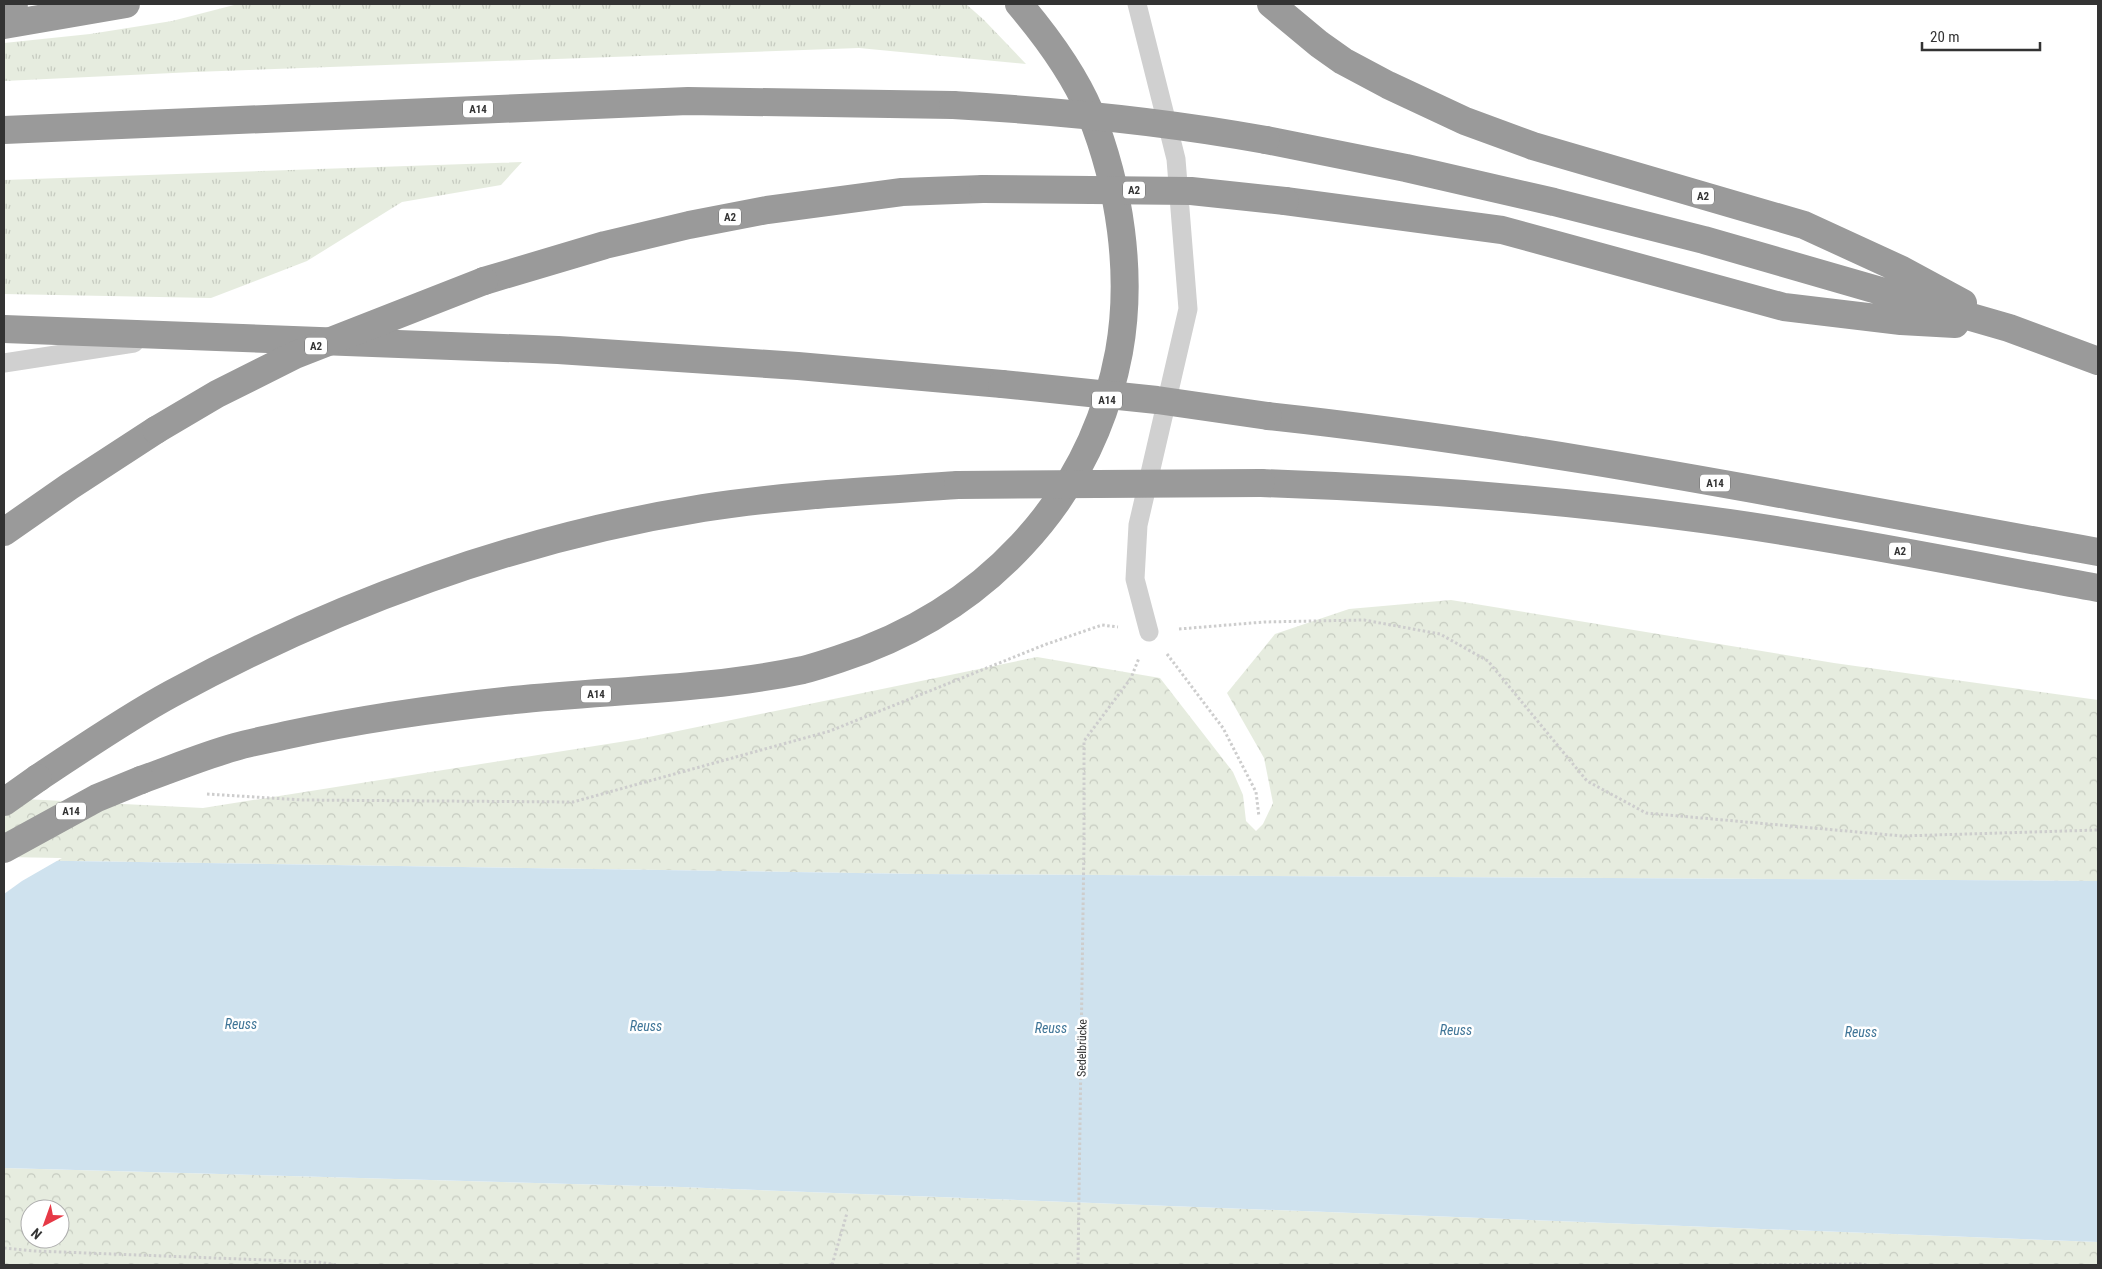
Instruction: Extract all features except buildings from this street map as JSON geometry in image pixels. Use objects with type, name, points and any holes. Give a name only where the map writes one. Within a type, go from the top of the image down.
[{"type":"highway","points":[[4,5],[14,4]]},
{"type":"highway","points":[[4,25],[126,4]]},
{"type":"highway","name":"A14","points":[[4,849],[97,798],[141,780],[235,747],[327,726],[515,700],[696,687],[805,670],[870,649],[912,630],[962,600],[1009,560],[1050,512],[1080,463],[1103,414],[1115,371],[1123,328],[1126,266],[1116,201],[1104,154],[1090,112],[1050,40],[1019,4]]},
{"type":"highway","name":"A2","points":[[1271,4],[1319,44],[1343,61],[1388,85],[1465,120],[1533,146],[1804,225],[1902,270],[2009,328],[2098,361]]},
{"type":"highway","name":"A14","points":[[4,130],[678,102],[851,102],[953,105],[1104,116],[1192,126],[1266,140],[1406,168],[1554,202],[1704,240],[2009,328]]},
{"type":"highway","name":"A2","points":[[4,532],[156,430],[217,394],[295,354],[484,281],[604,245],[689,225],[767,210],[902,192],[982,189],[1192,191],[1285,201],[1502,230],[1784,307],[1901,321],[2009,328]]},
{"type":"highway","name":"A14","points":[[4,329],[558,350],[798,366],[1157,400],[1268,416],[1382,429],[1558,456],[2098,552]]},
{"type":"highway","name":"A2","points":[[4,802],[100,736],[171,695],[280,638],[410,585],[489,559],[600,529],[702,508],[809,494],[958,485],[1261,483],[1324,485],[1527,498],[1691,518],[1858,544],[2098,588]]},
{"type":"lane","points":[[1137,4],[1176,159],[1188,308],[1138,525],[1135,579],[1149,632]]},
{"type":"lane","points":[[4,363],[189,335]]},
{"type":"path","points":[[197,794],[302,800],[573,802],[830,731],[1044,645],[1102,625],[1149,632],[1264,622],[1364,620],[1440,634],[1488,661],[1587,781],[1646,813],[1902,836],[2098,830]]},
{"type":"path","points":[[1149,632],[1223,728],[1256,792],[1259,817]]},
{"type":"path","name":"Sedelbrücke","points":[[1078,1265],[1084,741],[1131,678],[1149,632]]},
{"type":"path","points":[[832,1265],[847,1213]]},
{"type":"path","points":[[4,1248],[34,1252],[318,1262],[337,1265]]},
{"type":"path","points":[[1759,1265],[1866,1265]]},
{"type":"green space","points":[[238,4],[966,4],[1026,64],[859,48],[194,72],[4,81],[4,43],[90,34],[172,21]]},
{"type":"green space","points":[[522,162],[501,185],[402,202],[307,261],[211,298],[4,294],[4,180]]},
{"type":"green space","points":[[1451,600],[1834,663],[2098,700],[2098,881],[920,874],[4,860],[4,798],[203,808],[639,739],[1037,657],[1160,678],[1233,772],[1243,795],[1246,821],[1256,831],[1263,824],[1273,803],[1264,758],[1227,693],[1275,634],[1349,609]]},
{"type":"green space","points":[[4,1168],[681,1187],[2098,1242],[2098,1265],[4,1265]]},
{"type":"water","name":"Reuss","points":[[4,860],[920,874],[2098,881],[2098,1242],[681,1187],[4,1168]]},
{"type":"pier","points":[[4,857],[62,858],[22,881],[4,894]]}]
